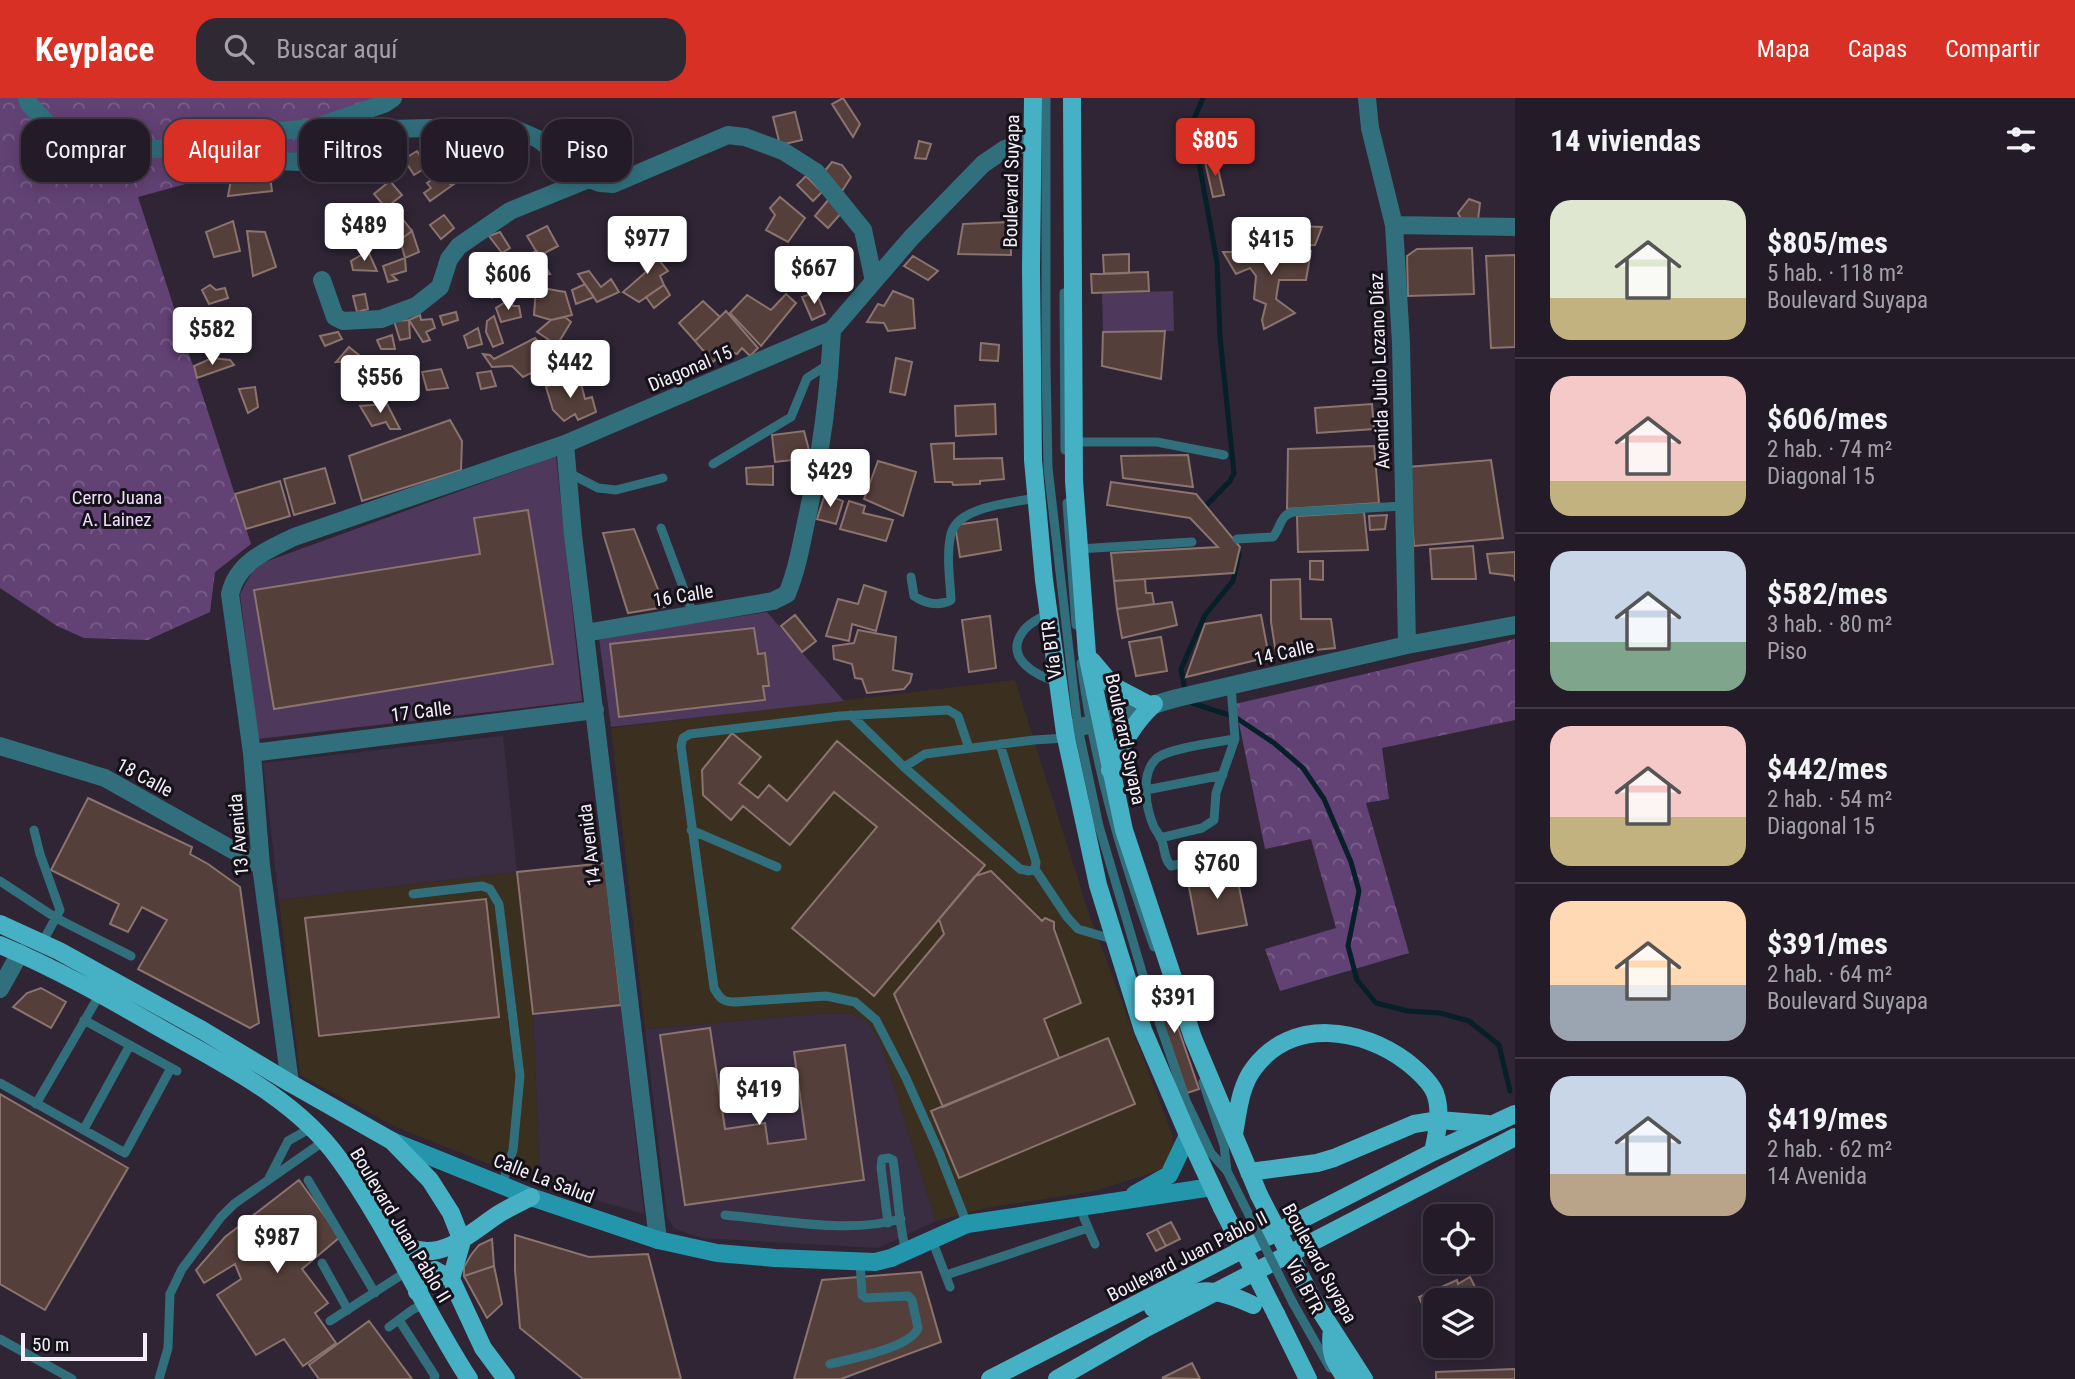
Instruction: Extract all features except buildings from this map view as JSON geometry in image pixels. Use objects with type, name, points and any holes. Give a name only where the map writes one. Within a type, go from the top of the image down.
[{"type":"main road","name":"Boulevard Suyapa","points":[[1032,98],[1033,460],[1059,682],[1080,729],[1110,770],[1124,830],[1193,1038],[1250,1172],[1251,1199],[1364,1379]]},
{"type":"main road","name":"Boulevard Suyapa","points":[[1072,98],[1073,442],[1087,654],[1080,729],[1098,886],[1143,1030],[1212,1188],[1308,1379]]},
{"type":"main road","points":[[1087,654],[1113,686],[1152,705],[1124,740],[1110,770]]},
{"type":"main road","name":"Calle La Salud","points":[[0,924],[42,943],[202,1030],[392,1141],[531,1196],[658,1240],[729,1254],[875,1262],[967,1224],[1212,1188]]},
{"type":"main road","points":[[0,945],[100,994]]},
{"type":"main road","name":"Boulevard Juan Pablo II","points":[[100,994],[228,1067],[284,1103],[317,1134],[339,1159],[384,1231],[469,1379]]},
{"type":"main road","points":[[1234,1134],[1244,1087],[1253,1069],[1266,1054],[1290,1039],[1317,1032],[1347,1034],[1393,1051],[1429,1083],[1435,1093],[1439,1120],[1433,1152]]},
{"type":"main road","name":"Boulevard Juan Pablo II","points":[[990,1379],[1488,1124],[1515,1114]]},
{"type":"main road","points":[[317,1134],[334,1120],[356,1121]]},
{"type":"main road","points":[[1250,1172],[1335,1158],[1414,1124],[1439,1120],[1488,1124]]},
{"type":"main road","name":"Calle La Salud","points":[[1122,1200],[1169,1175],[1188,1135]]},
{"type":"main road","points":[[1057,1379],[1146,1328],[1515,1137]]},
{"type":"main road","name":"Boulevard Juan Pablo II","points":[[392,1141],[442,1196],[462,1241],[451,1279],[482,1348],[506,1379]]},
{"type":"main road","points":[[384,1231],[410,1248],[425,1251],[444,1248],[462,1241],[501,1213],[531,1196]]},
{"type":"main road","points":[[421,1298],[428,1273],[435,1270],[451,1279]]},
{"type":"main road","points":[[1017,1379],[1153,1308],[1185,1294],[1200,1291],[1233,1296],[1253,1306],[1292,1346]]},
{"type":"main road","points":[[1332,1329],[1332,1356],[1346,1379]]},
{"type":"main road","points":[[454,1356],[456,1379]]},
{"type":"street","points":[[27,98],[29,104],[57,134],[92,150],[164,149]]},
{"type":"street","points":[[285,130],[313,128],[384,104],[393,98]]},
{"type":"street","name":"Avenida Julio Lozano Díaz","points":[[1367,98],[1370,128],[1394,225],[1401,343],[1407,645]]},
{"type":"street","points":[[285,161],[298,162],[390,129],[515,129],[542,142]]},
{"type":"street","points":[[632,176],[728,135],[745,137],[783,151],[816,172],[863,230],[874,282]]},
{"type":"street","name":"Diagonal 15","points":[[233,582],[254,556],[294,537],[565,444],[832,330],[911,239],[984,164],[1004,149],[1032,142]]},
{"type":"street","points":[[322,281],[335,317],[344,321],[382,318],[416,306],[439,286],[449,259],[459,246],[510,211],[582,182]]},
{"type":"street","points":[[597,182],[618,182]]},
{"type":"street","points":[[1394,225],[1515,227]]},
{"type":"street","points":[[831,363],[832,330]]},
{"type":"street","name":"16 Calle","points":[[585,633],[773,601],[787,594],[796,571],[823,440],[831,363]]},
{"type":"street","name":"14 Avenida","points":[[565,444],[658,1240]]},
{"type":"street","name":"13 Avenida","points":[[233,582],[230,594],[252,753],[261,866],[290,1083]]},
{"type":"street","name":"14 Calle","points":[[1080,729],[1184,697],[1407,645],[1515,625]]},
{"type":"street","name":"17 Calle","points":[[252,753],[594,710]]},
{"type":"street","name":"18 Calle","points":[[0,746],[104,778],[261,866]]},
{"type":"street","points":[[0,989],[20,953]]},
{"type":"lane","name":"Vía BTR","points":[[1046,98],[1048,468],[1080,729],[1099,826],[1147,987],[1186,1101],[1211,1153],[1251,1199],[1293,1303],[1336,1379]]},
{"type":"lane","name":"Vía BTR","points":[[1065,98],[1064,415],[1080,729],[1104,794],[1130,883],[1221,1134],[1227,1171]]},
{"type":"lane","points":[[713,464],[791,417],[807,378],[831,363]]},
{"type":"lane","points":[[1073,442],[1157,442],[1224,455]]},
{"type":"lane","points":[[567,472],[598,488],[607,489],[663,478]]},
{"type":"lane","points":[[911,578],[914,596],[924,603],[944,604],[951,600],[949,547],[957,522],[978,510],[1036,498]]},
{"type":"lane","points":[[1237,540],[1273,537],[1286,513],[1404,506]]},
{"type":"lane","points":[[661,528],[693,614]]},
{"type":"lane","points":[[1078,549],[1192,542]]},
{"type":"lane","points":[[1049,613],[1022,632],[1018,657],[1027,668],[1044,678],[1059,682]]},
{"type":"lane","points":[[1160,838],[1202,828],[1214,820],[1216,793],[1235,739],[1231,686]]},
{"type":"lane","points":[[967,1224],[912,1091],[876,1020],[855,1002],[826,996],[735,1002],[725,1002],[719,998],[715,988],[691,830],[681,746],[683,738],[690,734],[851,715],[948,710],[958,716],[969,748]]},
{"type":"lane","points":[[851,715],[904,767],[1020,869],[1035,869]]},
{"type":"lane","points":[[904,767],[925,754],[1080,729]]},
{"type":"lane","points":[[1235,739],[1186,748],[1158,757],[1152,765],[1146,790],[1154,825],[1171,866],[1245,849]]},
{"type":"lane","points":[[1000,744],[1036,862],[1035,869],[1079,929],[1115,940]]},
{"type":"lane","points":[[1146,790],[1223,775]]},
{"type":"lane","points":[[34,830],[60,910],[42,943]]},
{"type":"lane","points":[[691,830],[777,867]]},
{"type":"lane","points":[[0,881],[56,918],[131,956]]},
{"type":"lane","points":[[413,894],[482,886],[490,889],[499,904],[520,1076],[513,1150],[502,1185]]},
{"type":"lane","points":[[36,1104],[100,994]]},
{"type":"lane","points":[[0,1083],[125,1153],[174,1070],[84,1020]]},
{"type":"lane","points":[[84,1129],[130,1045]]},
{"type":"lane","points":[[268,1179],[288,1141],[317,1134]]},
{"type":"lane","points":[[159,1379],[168,1348],[170,1294],[182,1269],[234,1204],[268,1179],[317,1134]]},
{"type":"lane","points":[[888,1223],[880,1167],[882,1160],[889,1158],[893,1160],[906,1251]]},
{"type":"lane","points":[[308,1180],[375,1293]]},
{"type":"lane","points":[[1082,1206],[1095,1244]]},
{"type":"lane","points":[[725,1215],[848,1225],[880,1225],[901,1219]]},
{"type":"lane","points":[[946,1275],[1088,1228]]},
{"type":"lane","points":[[933,1240],[950,1287]]},
{"type":"lane","points":[[830,1364],[880,1351],[911,1339],[918,1328],[914,1307],[908,1296],[866,1298],[862,1295],[860,1261]]},
{"type":"lane","points":[[322,1263],[348,1310]]},
{"type":"lane","points":[[330,1321],[406,1272]]},
{"type":"lane","points":[[389,1328],[421,1298]]},
{"type":"lane","points":[[399,1320],[435,1376],[434,1379]]},
{"type":"lane","points":[[0,1339],[72,1379]]},
{"type":"shaded area","points":[[1173,291],[1174,331],[1103,332],[1102,293]]},
{"type":"shaded area","points":[[556,456],[582,701],[258,739],[240,594],[254,568]],"holes":[[[527,510],[553,664],[274,708],[255,590],[480,554]]]},
{"type":"shaded area","points":[[767,612],[844,701],[611,727],[599,638]],"holes":[[[754,628],[758,654],[765,654],[769,685],[763,686],[765,700],[619,716],[610,644]]]},
{"type":"shaded area","points":[[1015,680],[1089,914],[1173,1137],[1171,1156],[1161,1170],[1095,1191],[987,1208],[936,1221],[880,1041],[867,1022],[850,1013],[814,1014],[645,1029],[611,728]]},
{"type":"shaded area","points":[[503,736],[517,872],[279,900],[263,763]]},
{"type":"shaded area","points":[[517,872],[533,1014],[540,1184],[396,1127],[300,1075],[279,900]]},
{"type":"shaded area","points":[[621,1005],[644,1214],[540,1184],[533,1014]]},
{"type":"shaded area","points":[[850,1013],[868,1022],[880,1041],[936,1221],[878,1248],[701,1238],[674,1228],[667,1216],[645,1029]]},
{"type":"green space","name":"Cerro Juana A. Lainez","points":[[0,98],[388,98],[371,119],[299,119],[299,153],[285,157],[285,119],[164,119],[164,182],[193,182],[138,197],[251,544],[215,572],[210,612],[148,640],[84,638],[57,626],[0,588]]},
{"type":"green space","points":[[1515,639],[1515,720],[1382,748],[1389,799],[1366,803],[1409,953],[1280,991],[1265,949],[1336,928],[1311,839],[1265,849],[1235,704]]},
{"type":"waterway","points":[[1202,510],[1230,481],[1234,473],[1220,337],[1217,262],[1192,124],[1203,98]]},
{"type":"waterway","points":[[1235,550],[1239,554],[1233,581],[1205,615],[1181,669],[1186,695],[1192,703],[1235,717],[1274,743],[1303,768],[1324,799],[1351,862],[1359,891],[1348,946],[1357,980],[1376,1003],[1408,1011],[1440,1013],[1469,1021],[1499,1045],[1510,1091]]}]
